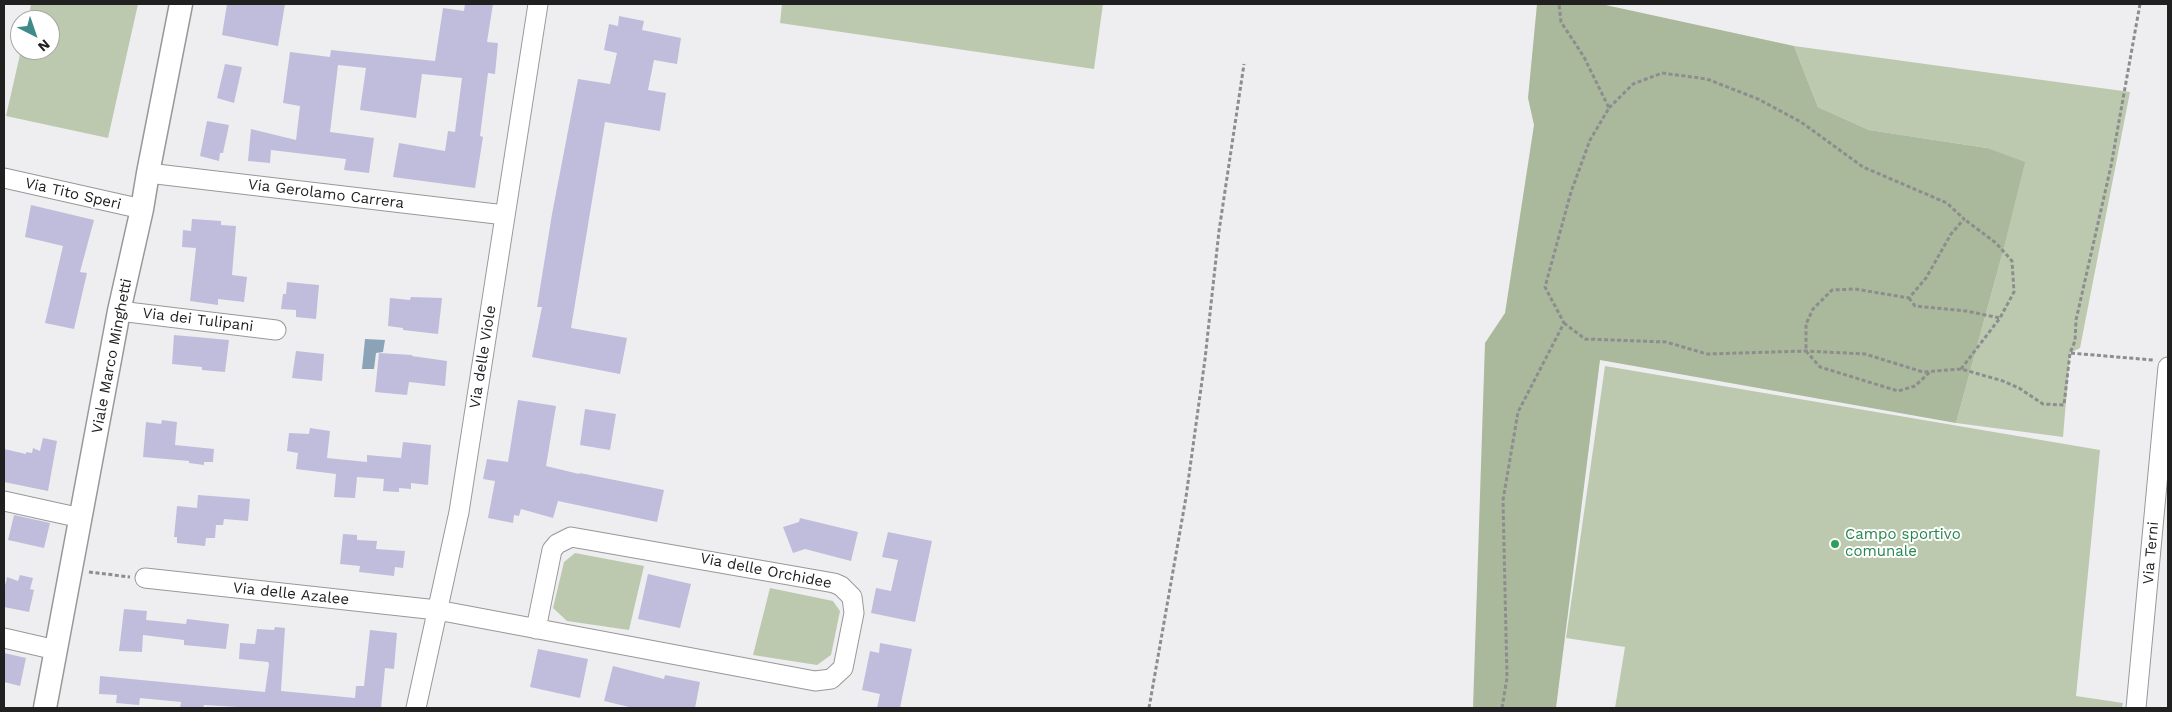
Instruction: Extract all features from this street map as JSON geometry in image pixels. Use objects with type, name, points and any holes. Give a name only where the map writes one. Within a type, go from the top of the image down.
[{"type":"street","name":"Viale Marco Minghetti","points":[[45,708],[119,311],[142,209],[181,4]]},
{"type":"street","name":"Via delle Viole","points":[[416,708],[459,512],[538,4]]},
{"type":"street","name":"Via Gerolamo Carrera","points":[[148,173],[505,214]]},
{"type":"street","name":"Via Tito Speri","points":[[4,178],[142,209]]},
{"type":"street","name":"Via dei Tulipani","points":[[119,311],[276,330]]},
{"type":"street","name":"Via Terni","points":[[2136,708],[2163,364]]},
{"type":"street","points":[[4,501],[80,518]]},
{"type":"street","name":"Via delle Orchidee","points":[[437,610],[536,629],[823,681],[831,679],[843,668],[854,605],[848,590],[834,583],[572,537],[557,544],[552,550],[536,629]]},
{"type":"street","name":"Via delle Azalee","points":[[145,578],[437,610]]},
{"type":"street","points":[[4,638],[56,650]]},
{"type":"path","points":[[1559,4],[1561,22],[1584,57],[1609,108]]},
{"type":"path","points":[[1961,369],[2000,318],[2014,292],[2012,261],[1996,243],[1964,219],[1947,203],[1863,167],[1801,122],[1758,99],[1707,79],[1662,73],[1633,84],[1609,108],[1590,140],[1571,192],[1546,287],[1564,323],[1585,339],[1666,342],[1707,354],[1806,352],[1865,354],[1923,372],[1961,369],[2003,380],[2044,404],[2064,405],[2070,353],[2075,341],[2076,320],[2111,166],[2140,4]]},
{"type":"path","points":[[1149,708],[1186,496],[1219,231],[1244,64]]},
{"type":"path","points":[[1908,298],[1926,278],[1951,234],[1964,219]]},
{"type":"path","points":[[1930,372],[1915,386],[1898,391],[1820,367],[1806,352],[1806,324],[1813,309],[1832,290],[1855,289],[1908,298],[1915,306],[1966,311],[2000,318]]},
{"type":"path","points":[[1502,708],[1507,678],[1503,500],[1518,412],[1564,323]]},
{"type":"path","points":[[2070,353],[2163,364]]},
{"type":"path","points":[[71,570],[145,578]]},
{"type":"green space","points":[[31,4],[138,4],[108,138],[6,116],[19,60],[60,60],[60,10],[30,10]]},
{"type":"green space","points":[[782,4],[1103,4],[1094,69],[780,23]]},
{"type":"green space","points":[[1537,4],[1601,4],[1794,46],[1818,107],[1869,130],[1987,148],[2025,162],[2002,255],[1956,423],[1600,360],[1556,708],[1473,708],[1485,343],[1505,313],[1534,125],[1528,98]]},
{"type":"green space","points":[[1794,46],[2130,92],[2080,348],[2070,353],[2063,437],[1956,423],[2002,255],[1987,148],[1869,130],[1818,107]]},
{"type":"green space","name":"Campo sportivo comunale","points":[[1605,366],[2100,450],[2076,696],[2123,703],[2122,708],[1615,708],[1625,647],[1566,638]]},
{"type":"green space","points":[[575,553],[644,566],[629,630],[567,621],[553,608],[564,562]]},
{"type":"green space","points":[[770,588],[833,601],[840,611],[831,655],[817,665],[753,655]]},
{"type":"water","points":[[365,339],[385,340],[383,352],[376,353],[374,369],[362,369]]},
{"type":"building","points":[[227,4],[285,4],[278,46],[222,35]]},
{"type":"building","points":[[465,4],[493,4],[487,42],[498,43],[495,74],[488,73],[480,136],[483,137],[475,188],[393,177],[399,143],[445,151],[448,131],[455,132],[462,78],[422,74],[416,118],[360,110],[366,68],[338,65],[330,132],[374,138],[369,173],[344,170],[346,159],[271,150],[270,163],[248,161],[251,129],[296,140],[300,106],[283,103],[290,52],[330,57],[331,50],[435,61],[443,8],[464,11]]},
{"type":"building","points":[[619,16],[644,21],[642,30],[681,38],[677,64],[654,60],[648,90],[666,93],[660,131],[605,122],[571,328],[627,338],[620,374],[532,357],[542,307],[537,307],[552,214],[578,79],[610,84],[617,53],[604,50],[609,24],[618,26]]},
{"type":"building","points":[[225,64],[242,67],[234,103],[217,98]]},
{"type":"building","points":[[207,121],[229,125],[223,153],[220,153],[219,161],[200,156]]},
{"type":"building","points":[[31,205],[94,220],[80,272],[87,273],[74,329],[45,323],[63,246],[25,237]]},
{"type":"building","points":[[192,219],[221,221],[221,225],[236,226],[232,275],[247,277],[244,302],[218,299],[218,305],[190,301],[196,248],[182,247],[183,230],[191,231]]},
{"type":"building","points":[[287,282],[319,285],[316,319],[296,317],[296,310],[281,309],[283,294],[286,294]]},
{"type":"building","points":[[411,297],[442,298],[438,334],[403,330],[403,328],[388,326],[390,298],[410,300]]},
{"type":"building","points":[[174,335],[229,340],[225,372],[202,370],[202,367],[172,364]]},
{"type":"building","points":[[296,351],[324,354],[322,381],[292,378]]},
{"type":"building","points":[[379,353],[412,355],[447,361],[445,386],[409,382],[407,395],[375,392]]},
{"type":"building","points":[[518,400],[556,406],[546,466],[664,490],[657,522],[558,501],[553,518],[521,509],[519,516],[514,515],[513,523],[488,518],[495,481],[483,479],[487,459],[508,462]]},
{"type":"building","points":[[585,409],[616,414],[610,450],[580,445]]},
{"type":"building","points":[[162,420],[177,422],[175,445],[214,449],[213,462],[204,462],[204,465],[189,463],[189,461],[143,457],[146,422],[161,424]]},
{"type":"building","points":[[310,428],[330,431],[327,458],[367,462],[367,455],[401,458],[403,442],[431,445],[428,485],[411,483],[411,489],[399,488],[399,492],[383,491],[384,479],[357,477],[355,498],[334,497],[336,474],[296,469],[298,453],[287,451],[289,433],[309,434]]},
{"type":"building","points":[[43,438],[57,441],[48,491],[4,482],[4,449],[26,454],[26,452],[32,453],[33,448],[40,451]]},
{"type":"building","points":[[198,495],[250,499],[248,521],[224,519],[223,525],[216,525],[215,538],[206,538],[205,546],[177,543],[177,537],[174,537],[177,506],[197,508]]},
{"type":"building","points":[[14,515],[50,523],[44,548],[8,540]]},
{"type":"building","points":[[800,518],[858,532],[851,561],[805,549],[793,553],[783,527],[799,522]]},
{"type":"building","points":[[888,532],[932,541],[915,622],[871,613],[876,588],[891,591],[898,560],[882,557]]},
{"type":"building","points":[[343,534],[357,535],[357,540],[377,541],[376,549],[405,551],[403,568],[395,567],[394,576],[359,572],[360,566],[340,564]]},
{"type":"building","points":[[648,574],[691,584],[680,628],[638,619]]},
{"type":"building","points":[[20,575],[33,578],[30,589],[34,590],[29,612],[4,607],[4,590],[7,577],[18,581]]},
{"type":"building","points":[[124,609],[147,611],[146,620],[186,624],[187,619],[229,624],[226,649],[184,645],[184,640],[143,635],[142,652],[119,651]]},
{"type":"building","points":[[275,627],[285,628],[281,691],[355,698],[356,686],[364,686],[370,630],[397,633],[394,669],[385,668],[381,708],[256,708],[204,705],[203,708],[180,708],[181,702],[140,698],[139,705],[116,703],[117,695],[99,694],[100,676],[265,692],[268,662],[239,659],[240,643],[255,644],[257,629],[274,630]]},
{"type":"building","points":[[880,643],[912,649],[900,708],[877,708],[880,694],[862,690],[870,651],[879,653]]},
{"type":"building","points":[[538,649],[588,659],[580,698],[530,687]]},
{"type":"building","points":[[4,653],[26,658],[20,686],[4,682]]},
{"type":"building","points":[[613,666],[664,679],[665,675],[700,682],[695,708],[633,708],[604,701]]},
{"type":"place","name":"Campo sportivo comunale","points":[[1835,544]]}]
